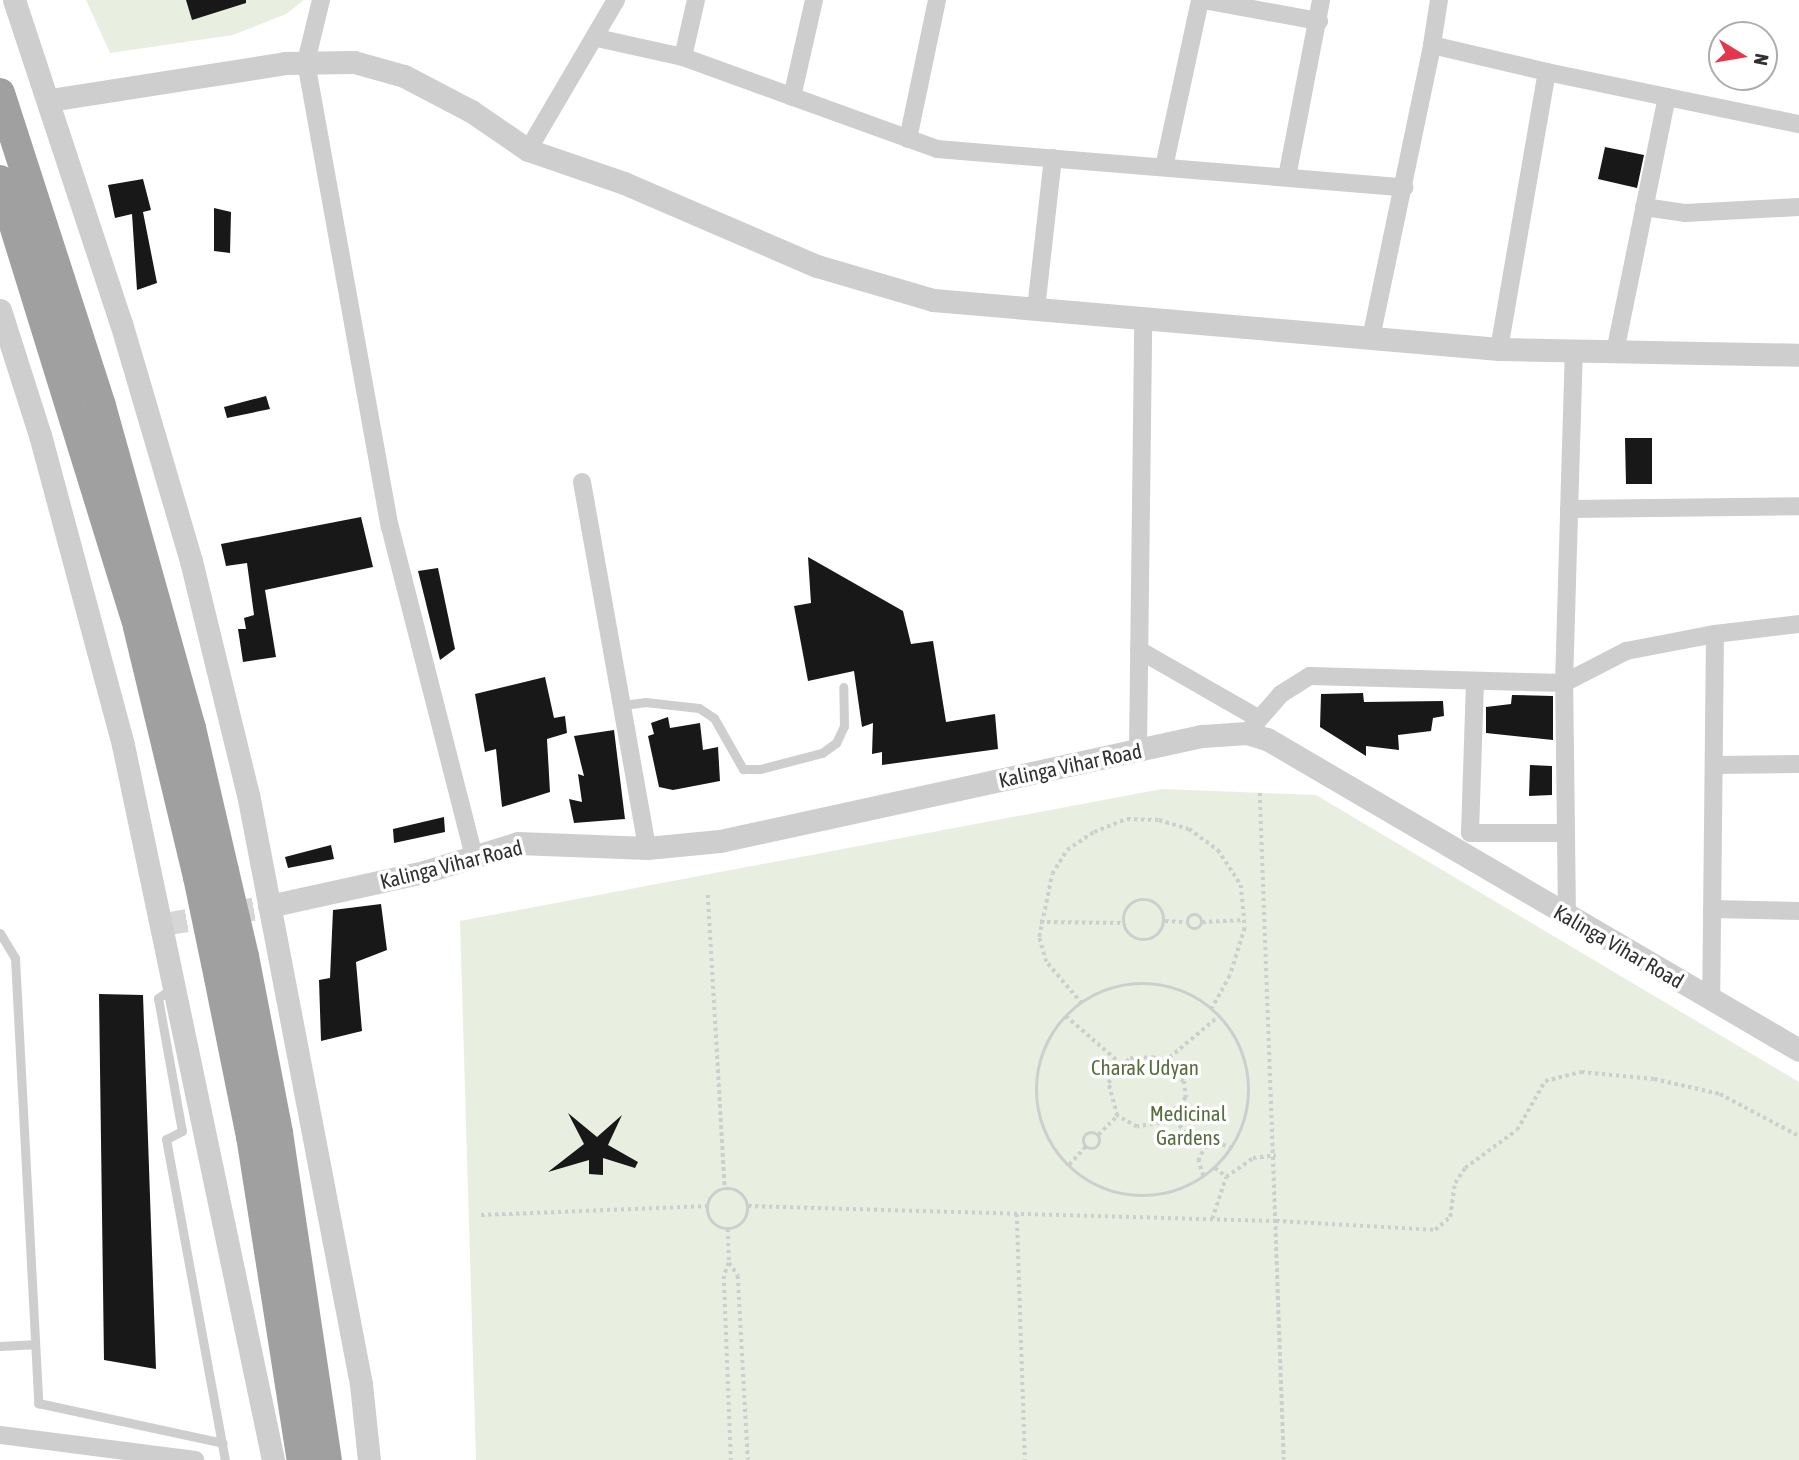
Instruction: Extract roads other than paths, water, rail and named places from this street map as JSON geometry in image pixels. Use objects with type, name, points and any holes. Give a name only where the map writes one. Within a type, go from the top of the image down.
[{"type":"highway","points":[[0,93],[104,419],[187,716],[211,874],[230,960],[279,1144],[327,1460]]},
{"type":"highway","points":[[0,180],[138,626],[211,874]]},
{"type":"highway","points":[[230,960],[251,1136],[302,1460]]},
{"type":"street","points":[[14,0],[50,100],[191,561],[269,906],[361,1384],[369,1460]]},
{"type":"street","points":[[321,0],[306,62],[390,527],[474,856]]},
{"type":"street","points":[[528,150],[597,38],[616,0]]},
{"type":"street","points":[[683,57],[696,0]]},
{"type":"street","points":[[792,97],[814,0]]},
{"type":"street","points":[[908,139],[937,0]]},
{"type":"street","points":[[1164,167],[1201,0],[1319,21]]},
{"type":"street","points":[[1287,177],[1321,0]]},
{"type":"street","points":[[1371,338],[1404,187],[1439,0]]},
{"type":"street","points":[[597,38],[683,57],[937,149],[1404,187]]},
{"type":"street","points":[[1432,45],[1547,72],[1799,124]]},
{"type":"street","points":[[50,100],[306,62],[354,62],[404,76],[471,111],[528,150],[624,183],[817,266],[933,300],[1499,349],[1799,355]]},
{"type":"street","points":[[1499,349],[1547,72]]},
{"type":"street","points":[[1615,352],[1667,97]]},
{"type":"street","points":[[1036,309],[1053,158]]},
{"type":"street","points":[[1644,207],[1685,213],[1799,207]]},
{"type":"street","points":[[0,310],[40,435],[123,746],[176,986],[273,1460]]},
{"type":"street","points":[[1138,750],[1143,317]]},
{"type":"street","points":[[1567,916],[1564,683],[1574,351]]},
{"type":"street","points":[[582,482],[647,848]]},
{"type":"street","points":[[1569,509],[1799,506]]},
{"type":"street","points":[[1139,650],[1251,725],[1310,676],[1564,683],[1626,651],[1715,634],[1799,624]]},
{"type":"street","points":[[1711,999],[1715,634]]},
{"type":"street","points":[[1475,682],[1470,833],[1566,833]]},
{"type":"street","name":"Kalinga Vihar Road","points":[[269,906],[518,843],[647,848],[720,841],[1251,725],[1267,739],[1799,1050]]},
{"type":"street","points":[[1714,765],[1799,764]]},
{"type":"street","points":[[1712,909],[1799,911]]},
{"type":"street","points":[[0,1435],[195,1460]]},
{"type":"lane","points":[[622,705],[645,702],[699,708],[714,719],[743,769],[760,769],[822,753],[836,743],[844,726],[843,687]]},
{"type":"lane","points":[[0,933],[15,958],[38,1404],[223,1443]]},
{"type":"lane","points":[[176,986],[158,998],[182,1130],[166,1139],[225,1460]]},
{"type":"lane","points":[[0,1346],[34,1344]]},
{"type":"tunnel","points":[[164,924],[269,906]]},
{"type":"park label","name":"Charak Udyan","points":[[1145,1067]]},
{"type":"park label","name":"Medicinal Gardens","points":[[1188,1125]]}]
